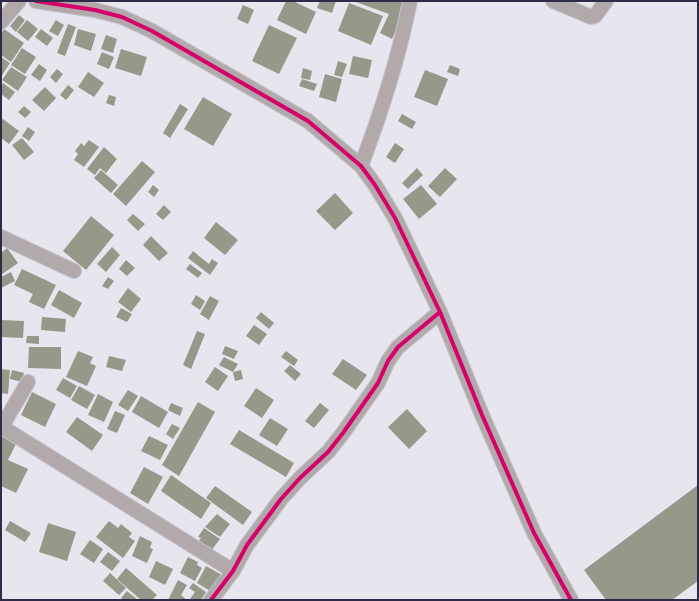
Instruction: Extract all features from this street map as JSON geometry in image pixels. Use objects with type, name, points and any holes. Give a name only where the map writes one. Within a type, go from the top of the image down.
[{"type":"street","points":[[1,22],[20,1]]},
{"type":"street","points":[[36,1],[108,13],[122,17],[152,31],[308,121],[361,166],[375,185],[395,218],[440,312],[482,415],[534,533],[571,600]]},
{"type":"street","points":[[361,166],[376,125],[405,24],[410,1]]},
{"type":"street","points":[[553,1],[591,17],[596,16],[606,1]]},
{"type":"street","points":[[1,237],[74,272]]},
{"type":"street","points":[[211,600],[233,571],[247,545],[281,499],[300,478],[328,452],[343,433],[378,383],[388,361],[398,347],[440,312]]},
{"type":"street","points":[[28,382],[1,427],[233,571]]},
{"type":"building","points":[[286,1],[293,1],[316,12],[306,34],[277,20]]},
{"type":"building","points":[[320,1],[336,1],[332,13],[317,8]]},
{"type":"building","points":[[353,1],[405,2],[403,14],[392,39],[380,33],[389,14]]},
{"type":"building","points":[[349,3],[383,16],[371,45],[338,31]]},
{"type":"building","points":[[243,5],[254,10],[248,24],[237,19]]},
{"type":"building","points":[[19,15],[25,20],[16,32],[10,26]]},
{"type":"building","points":[[27,20],[38,29],[28,41],[17,32]]},
{"type":"building","points":[[56,20],[64,25],[58,36],[49,31]]},
{"type":"building","points":[[68,24],[76,27],[65,56],[57,53]]},
{"type":"building","points":[[269,25],[297,38],[279,74],[252,61]]},
{"type":"building","points":[[4,29],[24,43],[11,62],[1,55],[1,34]]},
{"type":"building","points":[[41,29],[53,38],[47,46],[35,37]]},
{"type":"building","points":[[78,29],[96,34],[91,51],[74,45]]},
{"type":"building","points":[[106,35],[117,39],[113,53],[101,49]]},
{"type":"building","points":[[22,48],[36,57],[25,74],[11,65]]},
{"type":"building","points":[[121,49],[147,57],[141,76],[115,68]]},
{"type":"building","points":[[102,52],[114,57],[109,69],[97,64]]},
{"type":"building","points":[[353,56],[372,60],[368,78],[349,74]]},
{"type":"building","points":[[1,57],[10,63],[1,77]]},
{"type":"building","points":[[338,61],[347,64],[342,77],[334,75]]},
{"type":"building","points":[[39,64],[47,70],[40,81],[31,75]]},
{"type":"building","points":[[450,65],[460,69],[458,76],[447,72]]},
{"type":"building","points":[[11,67],[27,77],[18,91],[2,80]]},
{"type":"building","points":[[303,68],[312,71],[310,80],[301,78]]},
{"type":"building","points":[[57,69],[63,74],[56,83],[50,77]]},
{"type":"building","points":[[425,70],[448,79],[437,106],[414,97]]},
{"type":"building","points":[[88,72],[104,83],[94,97],[78,87]]},
{"type":"building","points":[[325,74],[342,79],[336,102],[319,97]]},
{"type":"building","points":[[302,79],[317,84],[314,91],[299,86]]},
{"type":"building","points":[[3,83],[15,92],[9,100],[1,94],[1,87]]},
{"type":"building","points":[[68,85],[74,90],[66,100],[60,95]]},
{"type":"building","points":[[45,87],[56,98],[44,111],[32,100]]},
{"type":"building","points":[[109,95],[116,97],[114,106],[106,103]]},
{"type":"building","points":[[203,97],[232,114],[213,146],[184,129]]},
{"type":"building","points":[[180,104],[188,109],[170,138],[163,133]]},
{"type":"building","points":[[24,106],[31,112],[25,118],[18,112]]},
{"type":"building","points":[[402,114],[416,122],[412,129],[398,121]]},
{"type":"building","points":[[3,119],[19,131],[9,144],[1,138],[1,121]]},
{"type":"building","points":[[28,127],[35,132],[29,141],[22,136]]},
{"type":"building","points":[[22,138],[34,152],[24,160],[12,145]]},
{"type":"building","points":[[89,140],[99,147],[84,167],[74,160],[78,154],[75,151],[81,143],[84,146]]},
{"type":"building","points":[[395,143],[404,149],[395,163],[386,157]]},
{"type":"building","points":[[104,147],[117,159],[106,173],[100,168],[95,175],[87,169]]},
{"type":"building","points":[[142,161],[155,172],[126,206],[113,194]]},
{"type":"building","points":[[417,168],[423,175],[408,189],[402,183]]},
{"type":"building","points":[[445,168],[457,179],[440,197],[428,186]]},
{"type":"building","points":[[101,170],[118,185],[111,193],[94,178]]},
{"type":"building","points":[[153,185],[159,190],[154,197],[148,192]]},
{"type":"building","points":[[421,185],[437,204],[419,219],[403,199]]},
{"type":"building","points":[[335,193],[353,213],[335,230],[316,211]]},
{"type":"building","points":[[164,205],[171,212],[163,220],[156,214]]},
{"type":"building","points":[[133,214],[145,224],[138,231],[127,220]]},
{"type":"building","points":[[91,216],[114,235],[86,270],[63,251]]},
{"type":"building","points":[[216,222],[238,240],[225,255],[204,238]]},
{"type":"building","points":[[151,236],[168,253],[159,261],[143,245]]},
{"type":"building","points":[[112,247],[120,255],[106,272],[97,264]]},
{"type":"building","points":[[7,248],[18,263],[1,275],[1,253]]},
{"type":"building","points":[[193,251],[209,264],[212,259],[218,263],[210,275],[188,258]]},
{"type":"building","points":[[126,260],[135,268],[127,276],[119,269]]},
{"type":"building","points":[[190,264],[202,273],[198,278],[186,269]]},
{"type":"building","points":[[22,269],[56,285],[44,309],[29,302],[33,294],[14,285]]},
{"type":"building","points":[[11,272],[15,281],[1,288],[1,277]]},
{"type":"building","points":[[108,277],[114,281],[108,289],[102,286]]},
{"type":"building","points":[[128,288],[141,299],[131,312],[118,302]]},
{"type":"building","points":[[59,290],[82,303],[74,318],[51,305]]},
{"type":"building","points":[[196,295],[205,301],[200,310],[191,304]]},
{"type":"building","points":[[210,296],[219,301],[209,320],[200,314]]},
{"type":"building","points":[[121,308],[132,314],[127,322],[116,317]]},
{"type":"building","points":[[261,312],[274,323],[269,329],[256,318]]},
{"type":"building","points":[[42,317],[66,319],[65,332],[41,330]]},
{"type":"building","points":[[1,320],[24,321],[23,338],[1,337]]},
{"type":"building","points":[[254,325],[267,334],[259,345],[246,336]]},
{"type":"building","points":[[197,331],[205,334],[191,369],[183,365]]},
{"type":"building","points":[[27,336],[39,336],[39,344],[26,343]]},
{"type":"building","points":[[225,346],[238,351],[234,359],[222,354]]},
{"type":"building","points":[[29,347],[61,347],[61,369],[28,368]]},
{"type":"building","points":[[78,351],[93,357],[90,363],[96,366],[87,386],[66,377]]},
{"type":"building","points":[[286,351],[298,360],[294,366],[281,357]]},
{"type":"building","points":[[109,356],[126,360],[122,371],[106,367]]},
{"type":"building","points":[[224,357],[238,364],[233,372],[219,365]]},
{"type":"building","points":[[343,359],[367,375],[356,390],[332,374]]},
{"type":"building","points":[[290,365],[301,374],[295,381],[284,371]]},
{"type":"building","points":[[215,367],[228,376],[218,391],[205,382]]},
{"type":"building","points":[[1,369],[10,370],[8,394],[1,393]]},
{"type":"building","points":[[12,370],[24,373],[22,382],[10,379]]},
{"type":"building","points":[[241,370],[243,379],[235,381],[233,372]]},
{"type":"building","points":[[63,378],[77,386],[70,398],[56,390]]},
{"type":"building","points":[[79,386],[95,395],[87,409],[71,400]]},
{"type":"building","points":[[256,388],[274,400],[262,418],[244,406]]},
{"type":"building","points":[[128,390],[138,396],[128,411],[118,405]]},
{"type":"building","points":[[32,392],[56,404],[45,427],[21,415]]},
{"type":"building","points":[[98,394],[113,402],[104,422],[88,415]]},
{"type":"building","points":[[141,396],[168,412],[159,428],[132,412]]},
{"type":"building","points":[[198,402],[215,412],[179,476],[162,465]]},
{"type":"building","points":[[171,403],[183,408],[180,416],[168,410]]},
{"type":"building","points":[[320,403],[329,410],[314,428],[305,421]]},
{"type":"building","points":[[407,409],[427,431],[409,449],[388,427]]},
{"type":"building","points":[[115,411],[125,415],[117,433],[107,429]]},
{"type":"building","points":[[77,417],[103,435],[92,451],[66,432]]},
{"type":"building","points":[[270,418],[288,429],[277,446],[259,435]]},
{"type":"building","points":[[172,424],[180,428],[173,439],[166,434]]},
{"type":"building","points":[[239,430],[294,463],[286,477],[230,444]]},
{"type":"building","points":[[1,435],[17,442],[8,460],[28,469],[16,493],[1,486]]},
{"type":"building","points":[[149,436],[168,445],[160,460],[141,451]]},
{"type":"building","points":[[144,467],[163,477],[148,504],[130,493]]},
{"type":"building","points":[[171,475],[211,503],[201,519],[161,491]]},
{"type":"building","points":[[698,485],[698,581],[672,600],[606,600],[584,570]]},
{"type":"building","points":[[215,486],[252,512],[243,525],[206,498]]},
{"type":"building","points":[[217,514],[230,524],[220,537],[205,527]]},
{"type":"building","points":[[10,521],[31,533],[25,542],[5,530]]},
{"type":"building","points":[[109,521],[118,528],[121,524],[132,533],[129,537],[135,541],[123,558],[96,537]]},
{"type":"building","points":[[48,523],[76,532],[67,561],[39,552]]},
{"type":"building","points":[[204,528],[220,539],[211,551],[198,542],[201,538],[198,537]]},
{"type":"building","points":[[140,536],[152,542],[150,548],[153,549],[147,563],[132,556]]},
{"type":"building","points":[[90,540],[103,549],[94,563],[80,554]]},
{"type":"building","points":[[108,552],[120,561],[112,571],[100,562]]},
{"type":"building","points":[[188,557],[198,562],[197,565],[202,568],[195,581],[180,573]]},
{"type":"building","points":[[156,561],[173,569],[165,585],[149,577]]},
{"type":"building","points":[[206,566],[222,575],[212,592],[197,583]]},
{"type":"building","points":[[126,568],[157,595],[152,600],[141,600],[117,579]]},
{"type":"building","points":[[110,573],[126,588],[119,595],[103,581]]},
{"type":"building","points":[[178,580],[187,585],[181,595],[187,600],[168,600]]},
{"type":"building","points":[[193,583],[206,592],[201,600],[190,599],[195,592],[189,588]]},
{"type":"building","points":[[127,591],[138,600],[124,600],[121,598]]},
{"type":"cycle path","points":[[36,1],[95,10],[122,17],[152,31],[308,121],[361,166],[375,185],[395,218],[440,312],[482,415],[534,533],[571,600]]},
{"type":"cycle path","points":[[211,600],[233,571],[247,545],[281,499],[300,478],[328,452],[343,433],[378,383],[388,361],[398,347],[440,312]]}]
